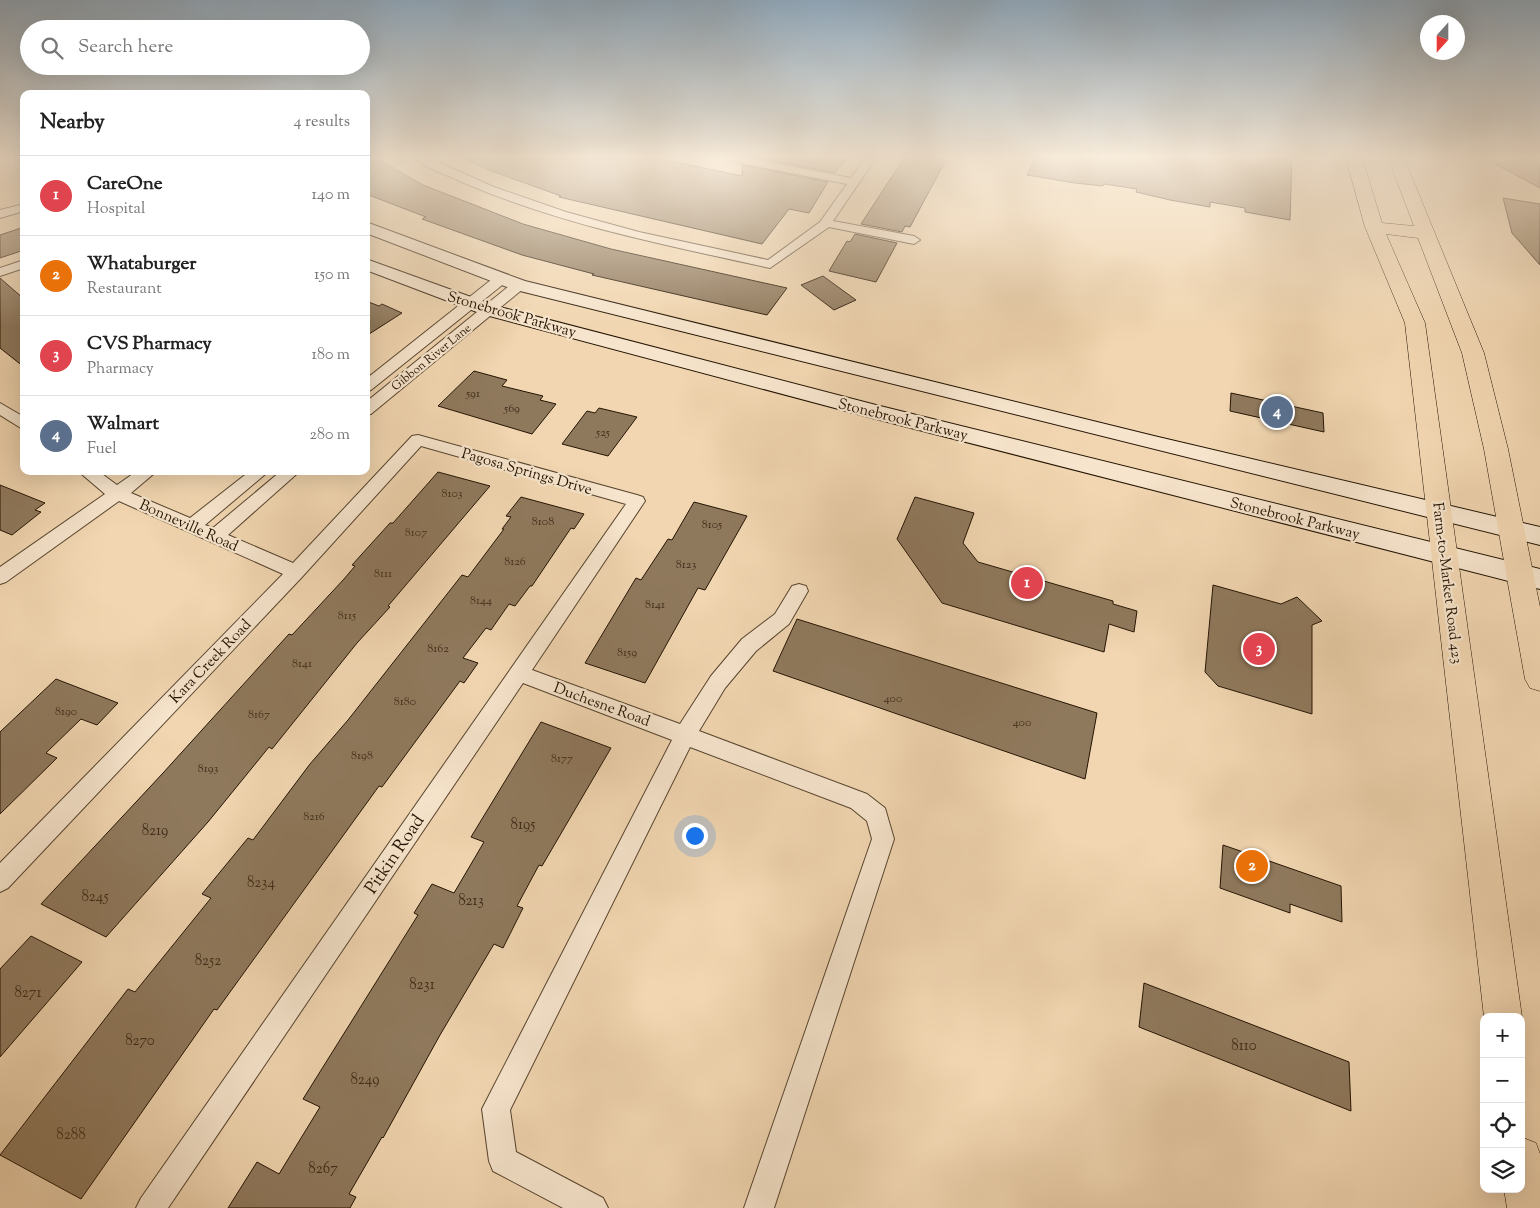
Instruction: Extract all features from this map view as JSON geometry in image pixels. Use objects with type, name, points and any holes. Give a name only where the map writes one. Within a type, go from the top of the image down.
[{"type":"main road","name":"Farm-to-Market Road 423","points":[[1370,214],[1415,323],[1502,1013]]},
{"type":"main road","points":[[1418,214],[1473,353],[1496,449],[1511,529],[1530,576],[1540,679]]},
{"type":"main road","points":[[1374,227],[1425,233]]},
{"type":"main road","name":"Stonebrook Parkway","points":[[370,229],[519,285],[1540,536]]},
{"type":"main road","name":"Stonebrook Parkway","points":[[370,266],[489,310],[876,412],[1530,576]]},
{"type":"main road","points":[[876,412],[893,378]]},
{"type":"main road","points":[[1525,1187],[1528,1208]]},
{"type":"street","points":[[563,214],[667,242],[770,264],[826,222],[831,214]]},
{"type":"street","points":[[826,222],[914,240]]},
{"type":"street","points":[[0,272],[20,265]]},
{"type":"street","name":"Gibbon River Lane","points":[[370,384],[501,279]]},
{"type":"street","name":"Gibbon River Lane","points":[[370,407],[519,285]]},
{"type":"street","points":[[0,408],[20,422]]},
{"type":"street","name":"Pagosa Springs Drive","points":[[418,440],[637,501]]},
{"type":"street","name":"Kara Creek Road","points":[[0,880],[296,572],[418,440]]},
{"type":"street","name":"Bonneville Road","points":[[91,475],[116,493],[296,572]]},
{"type":"street","points":[[0,577],[143,475]]},
{"type":"street","points":[[191,527],[256,475]]},
{"type":"street","points":[[214,537],[287,475]]},
{"type":"street","name":"Pitkin Road","points":[[151,1208],[637,501]]},
{"type":"street","points":[[593,1208],[502,1161],[496,1109],[685,734],[718,682],[749,645],[782,619],[799,591]]},
{"type":"street","name":"Duchesne Road","points":[[518,673],[685,734],[859,801],[878,815],[884,839],[758,1208]]},
{"type":"building","points":[[419,214],[498,214],[523,224],[611,249],[787,288],[767,315],[592,275],[594,274],[522,255],[422,219],[426,217]]},
{"type":"building","points":[[634,214],[785,214],[762,244]]},
{"type":"building","points":[[867,214],[917,214],[910,227],[905,226],[902,232],[861,224]]},
{"type":"building","points":[[1258,214],[1290,214],[1290,220]]},
{"type":"building","points":[[1507,214],[1540,214],[1540,265],[1512,233]]},
{"type":"building","points":[[20,228],[20,251],[0,258],[0,235]]},
{"type":"building","points":[[855,234],[897,243],[876,282],[829,271],[847,241],[850,242]]},
{"type":"building","points":[[823,276],[856,300],[834,310],[801,285]]},
{"type":"building","points":[[0,278],[20,296],[20,364],[0,348]]},
{"type":"building","points":[[370,303],[379,306],[382,304],[402,313],[370,333]]},
{"type":"building","points":[[474,371],[507,380],[502,386],[543,396],[540,400],[556,404],[532,434],[438,406]]},
{"type":"building","points":[[1231,393],[1323,413],[1324,432],[1230,411]]},
{"type":"building","points":[[599,408],[637,417],[608,456],[562,444],[587,411],[595,413]]},
{"type":"building","points":[[438,472],[490,486],[388,606],[390,607],[357,643],[272,749],[269,747],[208,822],[106,937],[41,904],[289,634],[292,635],[344,579],[355,566],[352,565],[390,523],[393,523]]},
{"type":"building","points":[[0,485],[45,503],[35,510],[41,512],[12,535],[0,530]]},
{"type":"building","points":[[521,497],[584,514],[574,529],[571,528],[532,586],[530,586],[515,606],[509,604],[491,630],[486,628],[463,658],[478,663],[464,683],[460,681],[382,787],[379,786],[217,1010],[214,1009],[81,1199],[0,1155],[128,989],[135,992],[211,898],[202,894],[248,838],[253,840],[310,764],[348,720],[462,575],[468,577],[504,529],[502,529],[511,517],[506,516]]},
{"type":"building","points":[[915,497],[974,513],[963,543],[978,562],[1113,601],[1113,604],[1137,611],[1134,632],[1109,624],[1104,652],[942,603],[897,539]]},
{"type":"building","points":[[694,502],[747,516],[705,590],[698,588],[645,683],[585,663],[636,578],[641,580],[668,539],[672,540]]},
{"type":"building","points":[[1213,585],[1281,604],[1297,597],[1322,621],[1312,625],[1312,714],[1218,686],[1205,672]]},
{"type":"building","points":[[797,619],[1097,713],[1085,779],[773,671]]},
{"type":"building","points":[[56,679],[118,703],[97,725],[81,719],[46,753],[57,758],[0,814],[0,732]]},
{"type":"building","points":[[541,722],[611,748],[542,866],[539,865],[517,906],[523,908],[503,948],[494,944],[349,1194],[356,1197],[350,1208],[228,1208],[257,1162],[279,1174],[320,1107],[303,1099],[418,915],[414,913],[432,884],[454,893],[484,842],[471,837]]},
{"type":"building","points":[[1223,845],[1341,886],[1342,922],[1290,904],[1290,913],[1220,888]]},
{"type":"building","points":[[31,936],[82,962],[0,1057],[0,969]]},
{"type":"building","points":[[1144,983],[1349,1062],[1351,1111],[1139,1027]]},
{"type":"place","name":"Walmart","points":[[1277,412]]},
{"type":"place","name":"CareOne","points":[[1027,583]]},
{"type":"place","name":"CVS Pharmacy","points":[[1259,649]]},
{"type":"place","name":"Whataburger","points":[[1252,866]]}]
